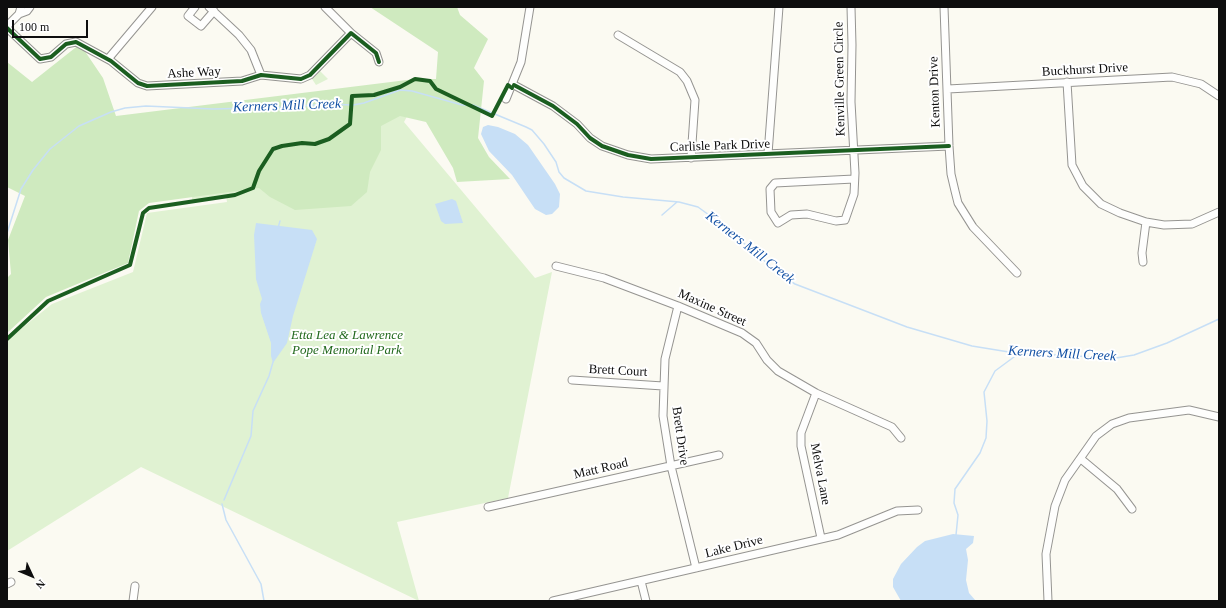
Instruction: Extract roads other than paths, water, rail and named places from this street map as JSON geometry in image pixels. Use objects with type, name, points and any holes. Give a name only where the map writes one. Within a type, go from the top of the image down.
[{"type":"street","name":"Ashe Way","points":[[30,7],[20,10],[7,27],[40,58],[51,57],[66,44],[72,42],[82,44],[108,59],[138,83],[147,86],[242,81],[261,75],[301,79],[310,75],[351,33]]},
{"type":"street","points":[[108,59],[152,7]]},
{"type":"street","points":[[195,7],[188,16],[201,26],[211,9],[239,35],[251,50],[261,75]]},
{"type":"street","points":[[325,7],[351,33],[376,53],[379,62]]},
{"type":"street","points":[[506,99],[514,85],[521,62],[530,7]]},
{"type":"street","points":[[768,154],[779,7]]},
{"type":"street","name":"Kenville Green Circle","points":[[850,7],[854,179],[854,194],[846,220],[836,221],[807,214],[791,215],[778,223],[771,212],[770,189],[775,183],[854,179]]},
{"type":"street","name":"Kenton Drive","points":[[944,7],[949,146],[958,203],[973,227],[1017,273]]},
{"type":"street","points":[[618,35],[680,72],[687,81],[695,100],[691,158]]},
{"type":"street","name":"Buckhurst Drive","points":[[948,89],[1172,78],[1201,84],[1219,96]]},
{"type":"street","points":[[1067,82],[1071,160],[1079,180],[1089,193],[1109,209],[1146,222],[1164,225],[1192,224],[1219,212]]},
{"type":"street","name":"Carlisle Park Drive","points":[[514,85],[553,106],[577,124],[590,138],[614,152],[652,159],[949,146]]},
{"type":"street","points":[[1143,262],[1142,253],[1146,222]]},
{"type":"street","name":"Maxine Street","points":[[556,266],[604,278],[678,306],[742,333],[756,343],[767,360],[778,371],[816,392],[892,427],[901,438]]},
{"type":"street","name":"Brett Drive","points":[[678,306],[665,359],[663,386],[665,434],[671,466],[696,568]]},
{"type":"street","name":"Brett Court","points":[[572,380],[663,386]]},
{"type":"street","name":"Melva Lane","points":[[816,392],[801,433],[801,446],[821,538]]},
{"type":"street","points":[[1048,601],[1046,554],[1054,506],[1065,480],[1096,436],[1104,429],[1120,420],[1189,410],[1219,417]]},
{"type":"street","name":"Matt Road","points":[[488,507],[718,455]]},
{"type":"street","points":[[1080,459],[1117,489],[1132,509]]},
{"type":"street","name":"Lake Drive","points":[[553,601],[838,534],[897,511],[918,510]]},
{"type":"street","points":[[641,581],[646,601]]},
{"type":"street","points":[[133,601],[135,586]]},
{"type":"water","points":[[488,125],[498,127],[515,134],[528,145],[555,184],[560,194],[559,207],[552,214],[546,215],[535,209],[512,175],[489,151],[481,134],[483,127]]},
{"type":"water","points":[[452,199],[456,201],[463,223],[445,224],[441,221],[435,204]]},
{"type":"water","points":[[256,223],[312,230],[317,239],[293,316],[287,343],[273,363],[271,356],[271,343],[261,313],[260,304],[262,299],[256,279],[254,235]]},
{"type":"water","points":[[953,534],[974,536],[973,543],[966,549],[968,560],[966,580],[969,593],[976,601],[901,601],[893,587],[893,579],[901,564],[917,547],[925,541]]},
{"type":"waterway","name":"Kerners Mill Creek","points":[[7,233],[21,189],[33,170],[50,149],[79,126],[111,112],[125,108],[146,106],[213,109],[293,107],[323,104],[353,105],[364,103],[400,90],[412,91],[462,105],[473,105],[526,127],[532,130],[544,144],[556,162],[559,172],[564,178],[586,191],[623,197],[679,202],[698,207],[724,226],[782,276],[795,284],[907,327],[972,346],[1015,353],[1116,358],[1134,355],[1167,343],[1219,319]]},
{"type":"waterway","points":[[662,215],[677,202]]},
{"type":"waterway","points":[[278,228],[280,221]]},
{"type":"waterway","points":[[956,535],[958,515],[954,503],[955,489],[980,453],[986,438],[987,421],[984,392],[995,371],[1018,354]]},
{"type":"waterway","points":[[224,500],[251,436],[253,411],[269,376],[273,362]]},
{"type":"waterway","points":[[222,504],[226,520],[261,584],[264,601]]},
{"type":"park label","name":"Etta Lea & Lawrence Pope Memorial Park","points":[[347,344]]}]
